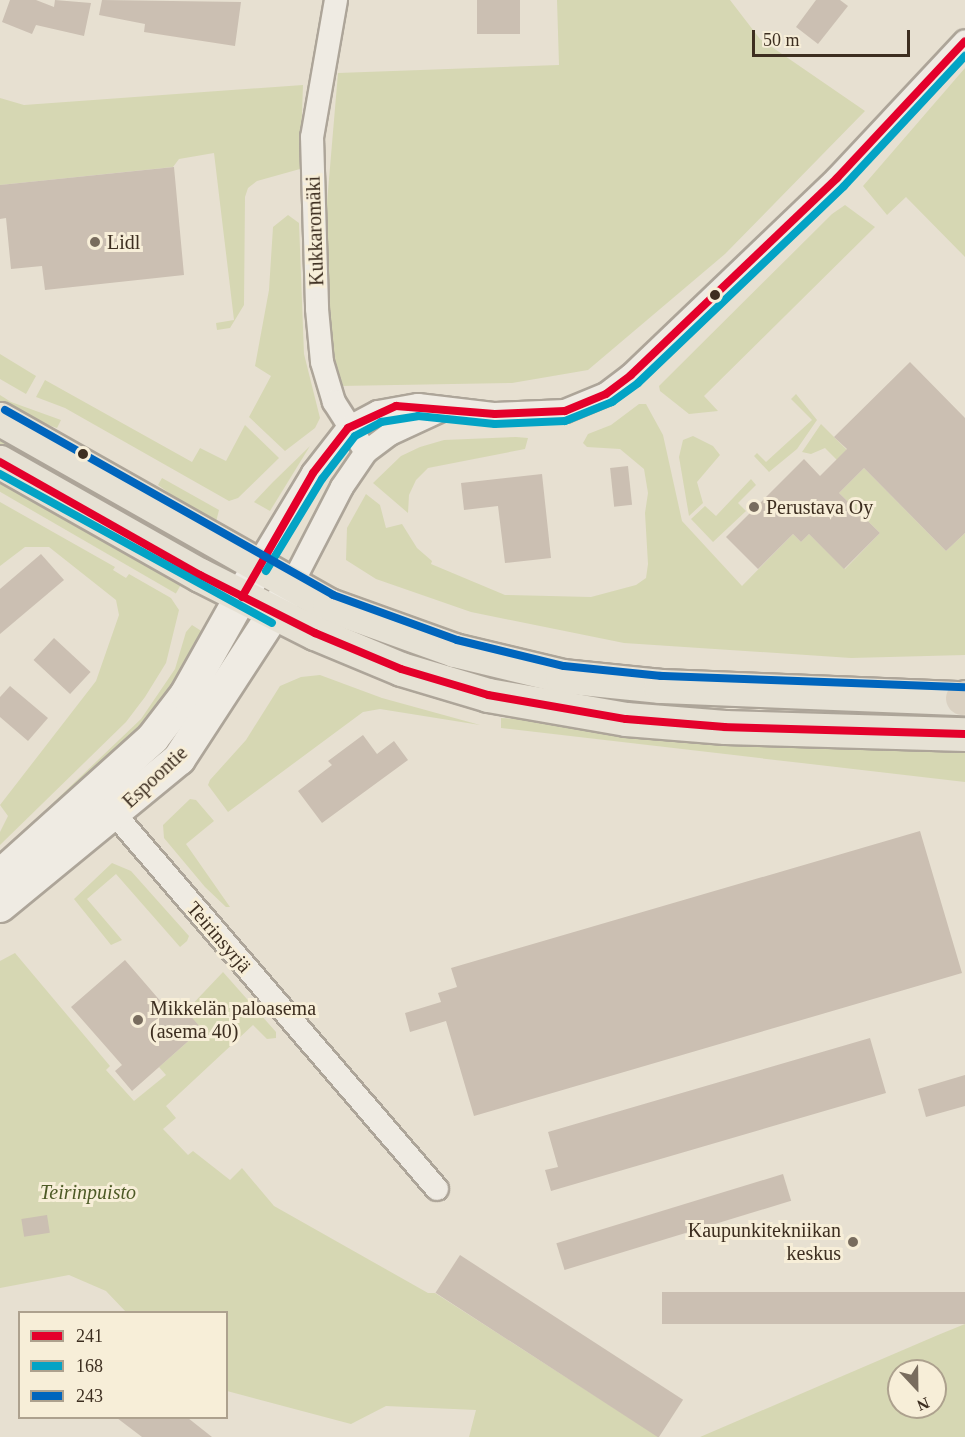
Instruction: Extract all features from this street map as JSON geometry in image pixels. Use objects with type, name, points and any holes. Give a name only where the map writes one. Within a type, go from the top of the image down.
[{"type":"main road","points":[[0,419],[329,605],[444,647],[562,676],[660,686],[964,698]]},
{"type":"main road","points":[[0,462],[242,597],[401,669],[527,704],[626,719],[725,727],[965,734]]},
{"type":"main road","name":"Espoontie","points":[[0,906],[105,803],[170,716],[242,597],[257,566]]},
{"type":"main road","name":"Espoontie","points":[[0,876],[105,803],[180,759],[277,614],[292,584]]},
{"type":"street","name":"Kukkaromäki","points":[[336,0],[313,129],[313,193],[322,362],[334,402],[348,428],[366,452]]},
{"type":"street","points":[[257,566],[313,473],[348,428],[396,406],[418,405],[442,410],[495,414],[565,411],[606,394],[631,375],[837,178],[965,41]]},
{"type":"street","points":[[292,584],[342,487],[366,452],[390,434],[442,410]]},
{"type":"street","name":"Teirinsyrjä","points":[[105,803],[437,1189]]},
{"type":"green space","points":[[557,0],[730,0],[760,39],[865,111],[725,254],[588,370],[512,383],[339,386],[328,323],[325,226],[338,73],[559,65]]},
{"type":"green space","points":[[965,68],[965,257],[906,197],[887,215],[863,186]]},
{"type":"green space","points":[[303,85],[300,169],[257,181],[248,188],[245,197],[244,305],[230,328],[217,330],[216,323],[234,320],[214,153],[179,159],[173,167],[0,185],[0,98],[24,105]]},
{"type":"green space","points":[[845,205],[875,227],[704,396],[718,411],[689,414],[660,391],[659,386],[832,214]]},
{"type":"green space","points":[[288,215],[299,223],[304,354],[320,418],[315,428],[285,451],[249,417],[271,376],[255,366],[269,290],[273,227]]},
{"type":"green space","points":[[0,354],[36,376],[26,394],[0,379]]},
{"type":"green space","points":[[45,380],[192,462],[200,448],[226,461],[245,425],[279,458],[238,498],[229,501],[65,408],[36,397]]},
{"type":"green space","points":[[796,394],[817,420],[797,449],[769,472],[754,456],[757,453],[766,462],[812,420],[791,399]]},
{"type":"green space","points":[[0,395],[11,402],[61,420],[57,428],[0,408]]},
{"type":"green space","points":[[639,404],[646,404],[663,435],[682,521],[742,586],[793,534],[801,542],[809,534],[845,569],[880,533],[839,493],[864,468],[946,551],[965,533],[965,655],[851,658],[624,643],[471,612],[376,579],[346,560],[347,528],[366,494],[380,505],[386,528],[402,524],[417,548],[432,561],[431,564],[505,595],[591,597],[636,585],[646,578],[648,564],[645,513],[648,493],[644,469],[620,449],[587,447],[583,443],[588,434],[611,425]]},
{"type":"green space","points":[[821,424],[847,450],[837,460],[825,448],[811,454],[802,452]]},
{"type":"green space","points":[[0,434],[202,546],[198,554],[0,444]]},
{"type":"green space","points":[[693,436],[713,446],[720,455],[697,482],[703,503],[689,516],[679,457],[683,440]]},
{"type":"green space","points":[[528,438],[525,449],[428,468],[416,480],[409,495],[408,513],[373,483],[401,456],[420,447],[444,440]]},
{"type":"green space","points":[[310,446],[270,511],[254,502],[272,483]]},
{"type":"green space","points":[[0,478],[182,583],[176,593],[0,492]]},
{"type":"green space","points":[[162,478],[219,510],[216,522],[195,512],[158,485]]},
{"type":"green space","points":[[751,479],[756,485],[738,503],[746,511],[713,542],[691,519],[705,506],[716,516]]},
{"type":"green space","points":[[0,502],[115,567],[113,570],[126,578],[129,574],[171,598],[179,610],[166,663],[126,722],[0,845],[0,832],[8,816],[0,805],[96,681],[119,615],[116,600],[49,547],[25,547],[0,566]]},
{"type":"green space","points":[[192,625],[206,634],[153,720],[38,824],[54,802],[141,719],[175,669],[186,632]]},
{"type":"green space","points":[[320,675],[382,698],[480,725],[380,709],[363,712],[228,812],[208,785],[210,780],[246,740],[280,686],[301,677]]},
{"type":"green space","points":[[501,718],[965,748],[965,782],[501,728]]},
{"type":"green space","points":[[190,799],[196,800],[214,821],[186,844],[230,907],[226,907],[205,887],[164,838],[163,825]]},
{"type":"green space","points":[[112,863],[131,871],[189,936],[187,941],[180,947],[116,874],[87,899],[122,940],[111,945],[74,899]]},
{"type":"green space","name":"Teirinpuisto","points":[[15,953],[110,1066],[106,1070],[134,1101],[166,1075],[159,1067],[201,1030],[186,1011],[223,972],[276,1032],[276,1038],[267,1039],[253,1025],[166,1106],[176,1118],[163,1129],[188,1155],[193,1151],[230,1180],[242,1168],[274,1206],[428,1293],[435,1293],[659,1437],[469,1437],[476,1410],[386,1406],[351,1424],[228,1391],[228,1311],[125,1311],[106,1291],[69,1275],[0,1288],[0,961]]},
{"type":"green space","points":[[965,1324],[965,1437],[700,1437],[938,1335]]},
{"type":"building","points":[[10,0],[36,0],[54,7],[55,0],[91,3],[84,36],[36,25],[32,34],[2,22]]},
{"type":"building","points":[[102,0],[241,2],[235,46],[144,32],[145,24],[99,15]]},
{"type":"building","points":[[477,0],[520,0],[520,34],[477,34]]},
{"type":"building","points":[[816,0],[840,0],[848,6],[818,44],[796,27]]},
{"type":"building","name":"Lidl","points":[[174,167],[184,275],[45,290],[42,266],[11,269],[6,218],[0,219],[0,185]]},
{"type":"building","points":[[910,362],[965,418],[965,533],[946,551],[864,468],[839,493],[880,533],[844,569],[809,534],[801,542],[793,534],[758,569],[726,537],[804,459],[820,476],[847,449],[834,437]]},
{"type":"building","points":[[628,466],[632,505],[614,507],[610,468]]},
{"type":"building","points":[[542,474],[551,558],[505,563],[498,506],[464,510],[461,483]]},
{"type":"building","points":[[41,554],[64,580],[0,634],[0,589]]},
{"type":"building","points":[[54,638],[91,672],[70,694],[34,660]]},
{"type":"building","points":[[10,686],[48,718],[28,741],[0,717],[0,697]]},
{"type":"building","points":[[363,735],[377,754],[394,741],[408,760],[322,823],[298,791],[332,765],[328,761]]},
{"type":"building","points":[[920,831],[962,973],[474,1116],[446,1021],[410,1032],[405,1013],[441,1002],[438,993],[457,987],[451,968]]},
{"type":"building","name":"Mikkelän paloasema (asema 40)","points":[[125,960],[169,1011],[178,1002],[202,1029],[132,1091],[115,1071],[122,1065],[71,1007]]},
{"type":"building","points":[[870,1038],[886,1093],[551,1191],[545,1170],[558,1167],[548,1132]]},
{"type":"building","points":[[965,1075],[965,1106],[926,1117],[918,1089]]},
{"type":"building","points":[[783,1174],[791,1201],[565,1270],[556,1243]]},
{"type":"building","points":[[47,1215],[50,1233],[24,1237],[21,1219]]},
{"type":"building","points":[[460,1255],[683,1400],[658,1437],[435,1293]]},
{"type":"building","points":[[662,1292],[965,1292],[965,1324],[662,1324]]},
{"type":"building","points":[[118,1419],[189,1419],[212,1437],[142,1437]]},
{"type":"transit line","name":"241","points":[[242,597],[313,473],[348,428],[396,406],[495,414],[565,411],[606,394],[631,375],[837,178],[965,41]]},
{"type":"transit line","name":"168","points":[[266,571],[322,479],[355,436],[381,422],[418,416],[495,424],[565,421],[612,402],[638,383],[844,186],[965,56]]},
{"type":"transit line","name":"243","points":[[5,410],[333,595],[457,640],[564,666],[661,676],[965,687]]},
{"type":"transit line","name":"241","points":[[0,462],[200,575],[315,633],[401,669],[488,695],[626,719],[725,727],[965,734]]},
{"type":"transit line","name":"168","points":[[0,474],[272,623]]},
{"type":"place","name":"Lidl","points":[[95,242]]},
{"type":"place","name":"Perustava Oy","points":[[754,507]]},
{"type":"place","name":"Mikkelän paloasema (asema 40)","points":[[138,1020]]},
{"type":"place","name":"Kaupunkitekniikan keskus","points":[[853,1242]]}]
